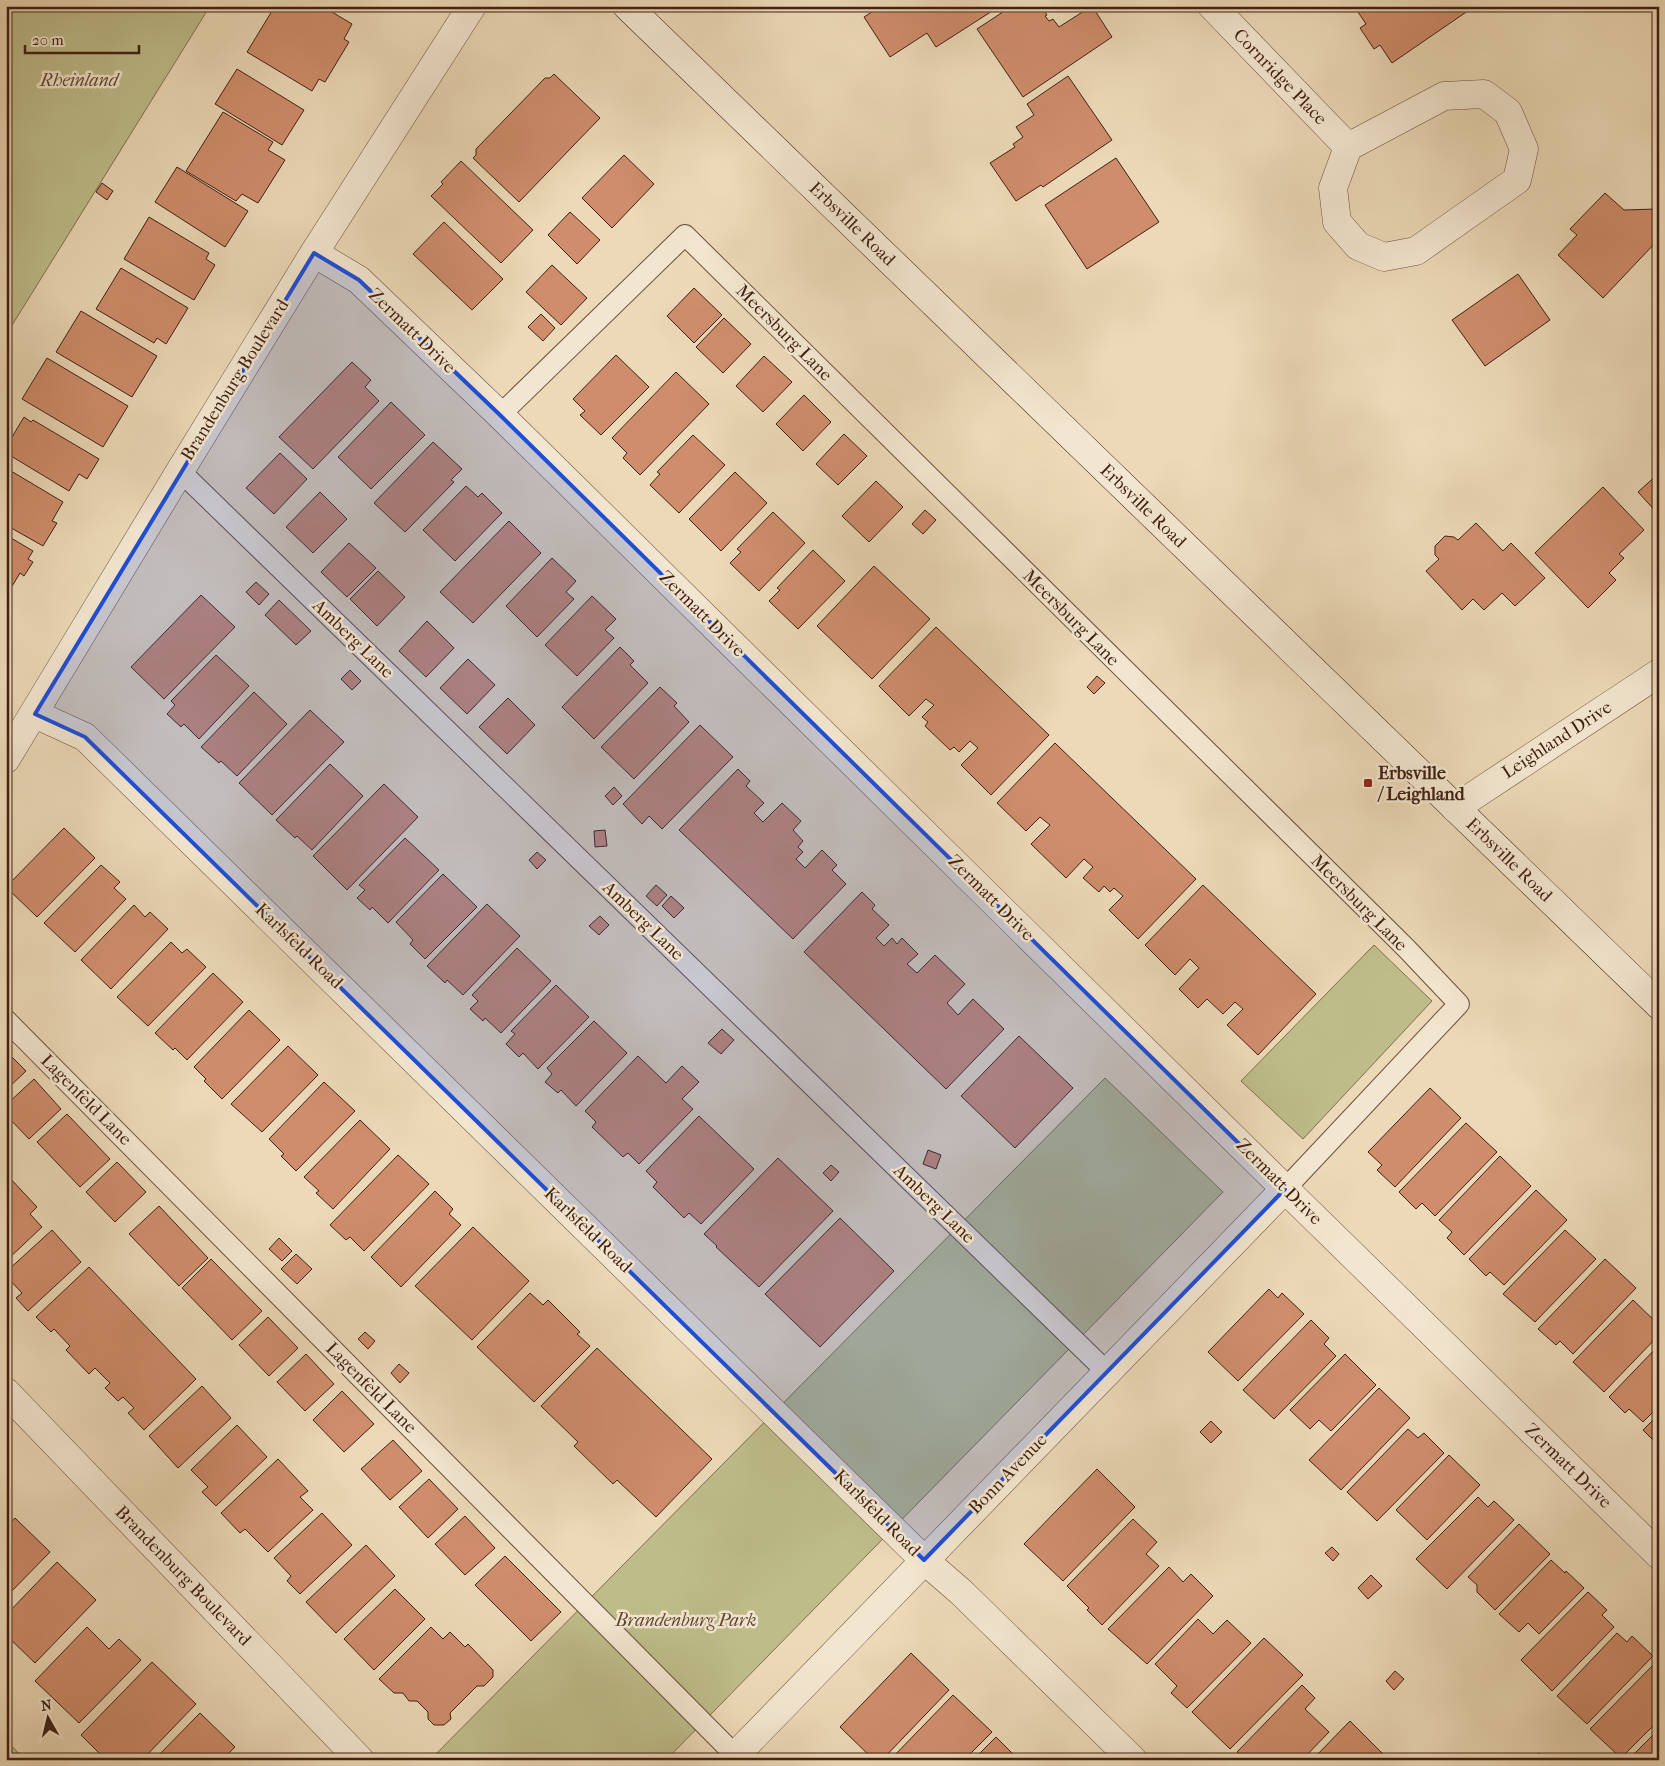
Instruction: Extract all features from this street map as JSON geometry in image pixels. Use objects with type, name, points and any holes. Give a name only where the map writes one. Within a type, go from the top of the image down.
[{"type":"street","name":"Brandenburg Boulevard","points":[[6,759],[314,253],[472,6]]},
{"type":"street","name":"Erbsville Road","points":[[627,6],[1659,1005]]},
{"type":"street","name":"Cornridge Place","points":[[1212,6],[1348,147]]},
{"type":"street","points":[[1484,94],[1508,112],[1524,149],[1517,180],[1416,251],[1384,257],[1358,246],[1337,222],[1334,188],[1348,147],[1444,96],[1484,94]]},
{"type":"street","name":"Zermatt Drive","points":[[314,253],[358,280],[500,415],[1659,1555]]},
{"type":"street","name":"Leighland Drive","points":[[1455,808],[1659,673]]},
{"type":"street","name":"Karlsfeld Road","points":[[35,714],[85,737],[924,1560],[961,1592],[1133,1760]]},
{"type":"street","name":"Bonn Avenue","points":[[733,1758],[1285,1189]]},
{"type":"street","name":"Brandenburg Boulevard","points":[[6,1392],[360,1760]]},
{"type":"lane","name":"Meersburg Lane","points":[[500,415],[685,235],[1406,948],[1459,1004],[1285,1189]]},
{"type":"lane","name":"Amberg Lane","points":[[180,471],[1107,1372]]},
{"type":"lane","name":"Lagenfeld Lane","points":[[6,1020],[733,1758]]},
{"type":"highlighted area","points":[[314,253],[359,280],[500,415],[1285,1189],[924,1560],[85,737],[35,714]]},
{"type":"green space","name":"Rheinland","points":[[6,6],[210,6],[6,335]]},
{"type":"green space","points":[[1374,945],[1432,1001],[1303,1139],[1241,1081]]},
{"type":"green space","name":"Brandenburg Park","points":[[1105,1078],[1223,1192],[666,1760],[430,1760]]},
{"type":"green space","points":[[6,1740],[25,1760],[6,1760]]},
{"type":"building","points":[[275,6],[322,6],[352,24],[344,39],[349,42],[325,82],[319,79],[312,91],[247,52]]},
{"type":"building","points":[[877,6],[1000,6],[936,47],[927,33],[890,57],[864,17],[878,8]]},
{"type":"building","points":[[1012,6],[1041,6],[1049,21],[1053,19],[1059,27],[1092,6],[1112,37],[1023,97],[977,29]]},
{"type":"building","points":[[1349,6],[1475,6],[1392,63],[1380,45],[1374,49],[1360,28],[1366,24],[1356,9],[1353,11]]},
{"type":"building","points":[[237,69],[304,110],[282,145],[215,104]]},
{"type":"building","points":[[554,74],[600,118],[519,202],[473,158],[476,155],[476,149],[545,78],[550,78]]},
{"type":"building","points":[[1068,76],[1112,140],[1043,187],[1041,185],[1016,201],[990,163],[1015,147],[1013,144],[1023,137],[1016,127],[1034,115],[1027,104]]},
{"type":"building","points":[[223,112],[273,142],[268,150],[285,160],[258,203],[242,194],[236,201],[186,171]]},
{"type":"building","points":[[624,155],[654,184],[612,228],[582,198]]},
{"type":"building","points":[[1116,158],[1159,222],[1087,269],[1045,205]]},
{"type":"building","points":[[461,161],[533,230],[501,263],[431,196],[443,184],[441,182]]},
{"type":"building","points":[[177,167],[248,211],[225,247],[155,202]]},
{"type":"building","points":[[102,183],[113,191],[107,200],[96,192]]},
{"type":"building","points":[[1605,193],[1624,210],[1656,209],[1657,241],[1603,298],[1558,255],[1577,235],[1570,229]]},
{"type":"building","points":[[570,212],[600,240],[577,264],[548,235]]},
{"type":"building","points":[[149,217],[209,253],[206,259],[215,265],[194,300],[124,259]]},
{"type":"building","points":[[444,222],[503,279],[472,310],[413,254]]},
{"type":"building","points":[[552,265],[587,298],[561,325],[526,292]]},
{"type":"building","points":[[121,268],[188,308],[166,344],[157,338],[154,343],[96,309]]},
{"type":"building","points":[[1518,274],[1550,320],[1485,366],[1452,320]]},
{"type":"building","points":[[694,288],[722,315],[694,343],[667,316]]},
{"type":"building","points":[[81,311],[157,356],[132,397],[56,352]]},
{"type":"building","points":[[541,314],[555,328],[543,341],[528,327]]},
{"type":"building","points":[[724,318],[751,344],[723,373],[696,347]]},
{"type":"building","points":[[616,355],[649,387],[601,435],[580,415],[585,411],[573,399]]},
{"type":"building","points":[[764,356],[792,382],[763,412],[736,386]]},
{"type":"building","points":[[47,358],[128,406],[103,447],[22,399]]},
{"type":"building","points":[[352,362],[371,380],[365,387],[379,401],[313,469],[279,437]]},
{"type":"building","points":[[676,372],[709,404],[640,475],[623,458],[627,453],[612,438]]},
{"type":"building","points":[[804,395],[831,422],[803,451],[776,424]]},
{"type":"building","points":[[391,402],[425,435],[371,489],[338,457]]},
{"type":"building","points":[[24,417],[31,422],[33,420],[99,459],[87,479],[79,474],[69,491],[6,452],[6,447]]},
{"type":"building","points":[[844,434],[867,456],[838,485],[816,464]]},
{"type":"building","points":[[693,435],[725,465],[679,513],[650,485],[660,474],[657,472]]},
{"type":"building","points":[[433,442],[462,469],[451,480],[454,482],[405,532],[374,503]]},
{"type":"building","points":[[280,453],[307,479],[274,514],[246,488]]},
{"type":"building","points":[[6,468],[63,502],[52,521],[57,523],[43,546],[6,525]]},
{"type":"building","points":[[735,472],[767,503],[721,551],[689,519]]},
{"type":"building","points":[[1659,473],[1659,515],[1638,492]]},
{"type":"building","points":[[876,481],[903,507],[869,542],[842,516]]},
{"type":"building","points":[[466,486],[478,497],[482,493],[502,513],[455,561],[423,530]]},
{"type":"building","points":[[1603,487],[1644,530],[1619,554],[1624,558],[1609,573],[1616,580],[1588,608],[1535,553]]},
{"type":"building","points":[[320,492],[347,519],[313,553],[286,527]]},
{"type":"building","points":[[925,510],[936,520],[923,534],[912,524]]},
{"type":"building","points":[[773,512],[805,543],[759,591],[730,563],[741,552],[737,549]]},
{"type":"building","points":[[509,521],[541,553],[473,623],[440,592]]},
{"type":"building","points":[[1476,523],[1503,551],[1511,543],[1545,578],[1515,606],[1502,593],[1484,610],[1473,599],[1462,610],[1426,571],[1439,559],[1435,555],[1435,546],[1445,536],[1454,537],[1458,540]]},
{"type":"building","points":[[6,535],[33,551],[28,559],[33,562],[24,576],[20,573],[8,593],[6,592]]},
{"type":"building","points":[[349,543],[376,568],[347,597],[321,572]]},
{"type":"building","points":[[813,550],[845,581],[798,629],[769,601],[780,590],[777,588]]},
{"type":"building","points":[[552,558],[576,581],[566,592],[574,599],[537,637],[506,606]]},
{"type":"building","points":[[874,566],[930,619],[872,679],[817,626]]},
{"type":"building","points":[[378,571],[405,597],[377,626],[350,599]]},
{"type":"building","points":[[256,582],[269,594],[259,605],[246,592]]},
{"type":"building","points":[[201,595],[235,627],[164,699],[131,667]]},
{"type":"building","points":[[592,596],[616,619],[605,630],[614,638],[577,676],[545,645]]},
{"type":"building","points":[[279,600],[311,631],[296,645],[265,615]]},
{"type":"building","points":[[427,621],[454,648],[426,677],[399,651]]},
{"type":"building","points":[[936,627],[1049,735],[991,795],[961,765],[978,748],[970,741],[959,752],[954,747],[950,750],[925,726],[928,722],[922,717],[934,705],[926,699],[909,716],[879,686]]},
{"type":"building","points":[[620,647],[634,661],[630,665],[648,683],[594,739],[562,707]]},
{"type":"building","points":[[216,655],[249,686],[199,739],[184,724],[181,727],[167,714],[175,705],[171,701]]},
{"type":"building","points":[[468,659],[495,685],[467,714],[440,688]]},
{"type":"building","points":[[350,670],[361,681],[352,690],[341,679]]},
{"type":"building","points":[[1097,676],[1105,683],[1094,694],[1087,687]]},
{"type":"building","points":[[660,687],[677,703],[674,706],[689,722],[634,779],[601,747]]},
{"type":"building","points":[[254,692],[287,724],[237,776],[221,761],[219,763],[201,747]]},
{"type":"building","points":[[508,698],[535,725],[507,754],[479,727]]},
{"type":"building","points":[[310,710],[344,742],[272,815],[239,783]]},
{"type":"building","points":[[700,725],[733,757],[662,829],[649,816],[642,824],[623,804]]},
{"type":"building","points":[[1055,743],[1196,879],[1138,939],[1109,910],[1123,896],[1114,888],[1110,892],[1104,886],[1099,892],[1083,878],[1093,867],[1084,859],[1066,878],[1031,844],[1050,825],[1040,817],[1026,831],[997,803]]},
{"type":"building","points":[[330,764],[363,796],[312,850],[297,836],[295,838],[276,820]]},
{"type":"building","points":[[738,769],[750,781],[746,786],[764,803],[754,813],[763,822],[782,803],[801,821],[793,830],[803,841],[798,847],[803,852],[796,859],[805,868],[822,850],[837,865],[832,870],[846,884],[793,939],[679,830]]},
{"type":"building","points":[[384,784],[418,817],[347,890],[313,856]]},
{"type":"building","points":[[614,787],[622,796],[613,805],[605,796]]},
{"type":"building","points":[[64,828],[95,858],[37,917],[6,887]]},
{"type":"building","points":[[605,830],[607,846],[595,847],[594,831]]},
{"type":"building","points":[[405,838],[439,870],[388,923],[372,907],[370,910],[357,898],[365,890],[359,885]]},
{"type":"building","points":[[537,852],[546,860],[537,869],[529,860]]},
{"type":"building","points":[[101,865],[120,882],[114,888],[126,899],[75,952],[44,923]]},
{"type":"building","points":[[443,874],[477,907],[425,959],[410,944],[413,940],[396,922]]},
{"type":"building","points":[[656,885],[667,895],[657,906],[646,896]]},
{"type":"building","points":[[1203,885],[1316,994],[1258,1055],[1227,1025],[1243,1009],[1235,1002],[1223,1014],[1207,999],[1198,1008],[1179,989],[1199,968],[1190,959],[1175,975],[1145,945]]},
{"type":"building","points":[[862,892],[875,905],[872,909],[889,925],[876,938],[884,946],[892,938],[897,944],[902,938],[918,954],[907,964],[917,973],[935,955],[965,984],[947,1003],[958,1015],[973,999],[1004,1029],[946,1089],[804,952]]},
{"type":"building","points":[[671,896],[684,908],[674,918],[662,906]]},
{"type":"building","points":[[487,904],[520,936],[463,995],[447,980],[445,983],[427,966]]},
{"type":"building","points":[[134,905],[145,917],[150,912],[168,929],[111,989],[81,960]]},
{"type":"building","points":[[600,916],[609,925],[599,935],[589,926]]},
{"type":"building","points":[[171,942],[182,953],[187,949],[206,967],[148,1026],[117,997]]},
{"type":"building","points":[[517,948],[551,981],[501,1033],[485,1018],[483,1021],[470,1009],[478,1001],[472,995]]},
{"type":"building","points":[[213,973],[243,1002],[187,1060],[155,1033]]},
{"type":"building","points":[[556,985],[589,1017],[538,1069],[523,1053],[519,1057],[506,1044],[515,1034],[511,1031]]},
{"type":"building","points":[[249,1010],[280,1040],[222,1099],[204,1081],[206,1079],[194,1067]]},
{"type":"building","points":[[594,1021],[627,1053],[576,1106],[561,1090],[558,1093],[545,1082],[552,1074],[547,1068]]},
{"type":"building","points":[[722,1029],[734,1040],[721,1054],[708,1043]]},
{"type":"building","points":[[1019,1036],[1073,1088],[1015,1148],[961,1096]]},
{"type":"building","points":[[288,1046],[318,1075],[262,1132],[231,1104]]},
{"type":"building","points":[[6,1051],[26,1071],[6,1090]]},
{"type":"building","points":[[638,1056],[666,1083],[682,1066],[699,1082],[682,1099],[693,1109],[639,1164],[628,1153],[623,1157],[592,1127],[596,1122],[585,1111]]},
{"type":"building","points":[[34,1079],[61,1109],[29,1139],[6,1115],[6,1105]]},
{"type":"building","points":[[324,1082],[355,1111],[296,1171],[281,1156],[284,1154],[269,1139]]},
{"type":"building","points":[[1430,1088],[1461,1118],[1395,1187],[1377,1170],[1382,1165],[1368,1152]]},
{"type":"building","points":[[67,1114],[110,1159],[80,1187],[37,1142]]},
{"type":"building","points":[[699,1116],[754,1169],[701,1224],[689,1213],[684,1218],[653,1187],[657,1182],[646,1171]]},
{"type":"building","points":[[360,1120],[390,1149],[333,1209],[316,1193],[319,1191],[304,1177]]},
{"type":"building","points":[[1466,1123],[1497,1152],[1435,1216],[1422,1203],[1416,1209],[1399,1192]]},
{"type":"building","points":[[928,1150],[941,1155],[936,1169],[923,1164]]},
{"type":"building","points":[[398,1155],[429,1184],[364,1251],[350,1237],[346,1240],[330,1225]]},
{"type":"building","points":[[1500,1156],[1531,1186],[1464,1255],[1447,1238],[1452,1232],[1439,1220]]},
{"type":"building","points":[[778,1158],[833,1211],[759,1287],[704,1234]]},
{"type":"building","points":[[117,1162],[146,1192],[115,1222],[86,1192]]},
{"type":"building","points":[[831,1165],[839,1172],[831,1181],[823,1173]]},
{"type":"building","points":[[8,1176],[37,1207],[30,1214],[42,1227],[6,1261],[6,1177]]},
{"type":"building","points":[[1536,1190],[1567,1220],[1504,1285],[1490,1272],[1486,1276],[1469,1259]]},
{"type":"building","points":[[435,1191],[453,1209],[449,1214],[461,1225],[401,1287],[371,1257]]},
{"type":"building","points":[[159,1206],[208,1258],[179,1286],[129,1234]]},
{"type":"building","points":[[840,1218],[894,1271],[820,1347],[765,1294]]},
{"type":"building","points":[[473,1227],[529,1281],[472,1340],[415,1286]]},
{"type":"building","points":[[52,1230],[81,1262],[28,1311],[16,1298],[22,1293],[6,1276],[6,1272]]},
{"type":"building","points":[[1565,1230],[1596,1259],[1535,1322],[1503,1294]]},
{"type":"building","points":[[279,1238],[292,1251],[282,1261],[269,1249]]},
{"type":"building","points":[[296,1254],[312,1269],[297,1284],[281,1269]]},
{"type":"building","points":[[211,1259],[262,1311],[232,1340],[182,1288]]},
{"type":"building","points":[[1605,1259],[1636,1288],[1573,1354],[1560,1341],[1556,1345],[1538,1329]]},
{"type":"building","points":[[89,1267],[196,1379],[144,1430],[128,1413],[134,1408],[123,1397],[118,1401],[105,1388],[110,1383],[95,1368],[89,1374],[66,1350],[70,1346],[54,1329],[51,1332],[36,1317]]},
{"type":"building","points":[[1269,1289],[1278,1298],[1282,1293],[1304,1314],[1238,1381],[1208,1352]]},
{"type":"building","points":[[530,1293],[543,1305],[548,1300],[580,1332],[577,1334],[590,1346],[534,1402],[477,1347]]},
{"type":"building","points":[[1633,1300],[1659,1325],[1659,1335],[1604,1392],[1573,1362]]},
{"type":"building","points":[[268,1317],[298,1348],[269,1376],[239,1345]]},
{"type":"building","points":[[1311,1320],[1329,1338],[1324,1344],[1336,1356],[1274,1419],[1243,1390]]},
{"type":"building","points":[[365,1332],[375,1341],[368,1349],[358,1339]]},
{"type":"building","points":[[1659,1345],[1659,1406],[1643,1422],[1629,1409],[1625,1413],[1609,1397]]},
{"type":"building","points":[[597,1348],[712,1459],[656,1517],[617,1480],[613,1484],[574,1446],[578,1442],[541,1406]]},
{"type":"building","points":[[306,1354],[334,1384],[305,1411],[277,1382]]},
{"type":"building","points":[[1345,1354],[1376,1385],[1331,1431],[1319,1420],[1310,1429],[1290,1410]]},
{"type":"building","points":[[399,1364],[409,1373],[400,1383],[391,1373]]},
{"type":"building","points":[[202,1386],[231,1418],[178,1468],[149,1436]]},
{"type":"building","points":[[1379,1388],[1410,1418],[1341,1490],[1309,1460]]},
{"type":"building","points":[[342,1391],[374,1424],[344,1452],[313,1420]]},
{"type":"building","points":[[1659,1414],[1659,1446],[1643,1430]]},
{"type":"building","points":[[1211,1421],[1222,1432],[1211,1443],[1200,1432]]},
{"type":"building","points":[[237,1425],[267,1457],[216,1506],[202,1492],[208,1487],[191,1470]]},
{"type":"building","points":[[1408,1429],[1418,1438],[1424,1433],[1444,1453],[1377,1521],[1347,1492]]},
{"type":"building","points":[[393,1440],[422,1471],[390,1500],[361,1469]]},
{"type":"building","points":[[1449,1455],[1480,1485],[1427,1540],[1396,1510]]},
{"type":"building","points":[[278,1459],[308,1491],[300,1497],[313,1510],[268,1552],[245,1529],[240,1533],[221,1513]]},
{"type":"building","points":[[1097,1469],[1135,1507],[1063,1581],[1024,1544]]},
{"type":"building","points":[[429,1479],[458,1509],[428,1538],[399,1507]]},
{"type":"building","points":[[1478,1497],[1488,1507],[1494,1501],[1514,1520],[1447,1589],[1416,1559]]},
{"type":"building","points":[[6,1505],[11,1510],[6,1515]]},
{"type":"building","points":[[322,1513],[352,1545],[300,1594],[287,1581],[291,1576],[274,1558]]},
{"type":"building","points":[[465,1516],[495,1548],[465,1575],[435,1544]]},
{"type":"building","points":[[15,1518],[50,1552],[6,1597],[6,1528]]},
{"type":"building","points":[[1133,1519],[1157,1542],[1146,1554],[1159,1566],[1102,1625],[1087,1610],[1089,1608],[1067,1586]]},
{"type":"building","points":[[1519,1524],[1550,1554],[1495,1610],[1477,1592],[1477,1585],[1468,1577]]},
{"type":"building","points":[[366,1545],[395,1576],[336,1633],[306,1602]]},
{"type":"building","points":[[1332,1547],[1339,1554],[1333,1561],[1325,1553]]},
{"type":"building","points":[[505,1556],[561,1612],[531,1641],[475,1585]]},
{"type":"building","points":[[1551,1560],[1584,1588],[1539,1634],[1528,1623],[1519,1632],[1499,1614]]},
{"type":"building","points":[[57,1562],[96,1600],[35,1663],[6,1635],[6,1615]]},
{"type":"building","points":[[1169,1567],[1183,1582],[1191,1574],[1213,1596],[1147,1664],[1108,1629]]},
{"type":"building","points":[[1371,1575],[1382,1586],[1368,1599],[1358,1588]]},
{"type":"building","points":[[395,1589],[425,1619],[374,1670],[344,1639]]},
{"type":"building","points":[[1588,1592],[1607,1610],[1602,1615],[1614,1627],[1552,1691],[1521,1660]]},
{"type":"building","points":[[1198,1619],[1213,1634],[1227,1620],[1251,1643],[1187,1708],[1171,1693],[1177,1686],[1155,1664]]},
{"type":"building","points":[[87,1627],[109,1649],[119,1639],[141,1660],[79,1723],[35,1681]]},
{"type":"building","points":[[431,1627],[443,1639],[450,1632],[465,1647],[468,1644],[493,1670],[493,1677],[484,1686],[477,1686],[450,1713],[451,1719],[444,1725],[434,1725],[428,1719],[428,1712],[417,1701],[409,1701],[403,1693],[394,1693],[379,1679]]},
{"type":"building","points":[[1617,1633],[1627,1642],[1632,1636],[1653,1656],[1587,1724],[1557,1696]]},
{"type":"building","points":[[1264,1638],[1303,1675],[1230,1749],[1192,1712]]},
{"type":"building","points":[[911,1653],[949,1690],[882,1760],[874,1760],[840,1727]]},
{"type":"building","points":[[1658,1660],[1659,1720],[1621,1758],[1590,1729]]},
{"type":"building","points":[[152,1662],[196,1704],[142,1760],[106,1760],[81,1735]]},
{"type":"building","points":[[1395,1671],[1404,1679],[1394,1690],[1386,1681]]},
{"type":"building","points":[[1302,1685],[1315,1698],[1305,1709],[1329,1732],[1302,1760],[1245,1760],[1237,1752]]},
{"type":"building","points":[[953,1695],[992,1732],[964,1760],[890,1760]]},
{"type":"building","points":[[200,1713],[235,1747],[222,1760],[154,1760]]},
{"type":"building","points":[[1350,1721],[1387,1758],[1386,1760],[1312,1760]]},
{"type":"building","points":[[1659,1729],[1659,1760],[1628,1760]]},
{"type":"building","points":[[996,1737],[1019,1760],[973,1760]]},
{"type":"building","points":[[1539,1753],[1546,1760],[1533,1760]]},
{"type":"place","name":"Erbsville / Leighland","points":[[1368,783]]}]
